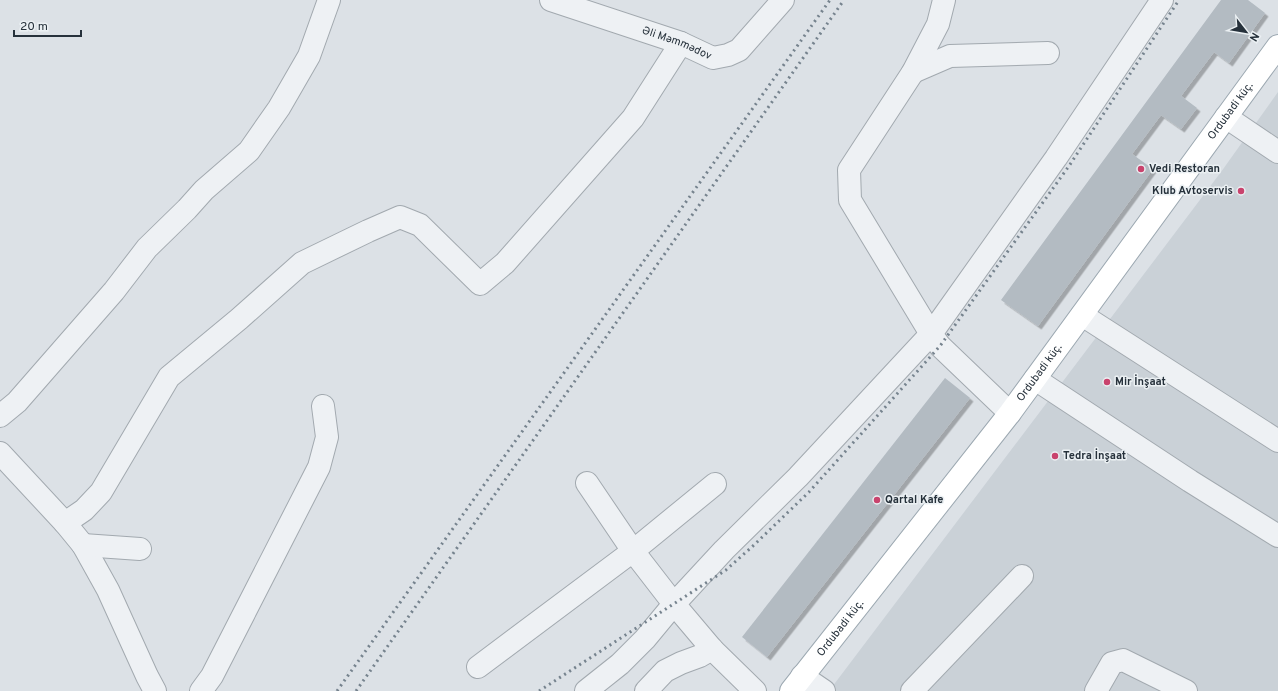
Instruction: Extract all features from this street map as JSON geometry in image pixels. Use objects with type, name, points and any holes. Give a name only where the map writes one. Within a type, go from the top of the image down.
[{"type":"main road","name":"Ordubadi küç.","points":[[797,684],[1036,379],[1278,46]]},
{"type":"street","points":[[0,416],[17,402],[114,291],[147,248],[204,190],[249,151],[279,108],[309,56],[329,0]]},
{"type":"street","name":"Əli Məmmədov","points":[[551,0],[681,43],[714,58],[728,55],[739,50],[783,0]]},
{"type":"street","points":[[944,0],[938,24],[913,72],[849,170],[850,200],[931,334],[940,346],[1010,413]]},
{"type":"street","points":[[586,691],[620,664],[645,639],[674,604],[724,550],[798,477],[931,334],[1056,158],[1162,0]]},
{"type":"street","points":[[65,523],[84,510],[102,492],[169,377],[239,319],[302,263],[400,217],[420,225],[480,284],[505,263],[633,118],[681,43]]},
{"type":"street","points":[[913,72],[950,56],[1048,53]]},
{"type":"street","points":[[1226,117],[1278,152]]},
{"type":"street","points":[[1082,315],[1278,440]]},
{"type":"street","points":[[1036,379],[1184,477],[1278,536]]},
{"type":"street","points":[[201,691],[212,676],[319,467],[327,437],[322,406]]},
{"type":"street","points":[[0,453],[65,523],[83,545],[108,590],[155,691]]},
{"type":"street","points":[[587,483],[633,551],[674,604],[712,649],[755,691]]},
{"type":"street","points":[[478,667],[633,551],[715,484]]},
{"type":"street","points":[[83,545],[140,549]]},
{"type":"street","points":[[912,691],[1022,576]]},
{"type":"street","points":[[646,691],[665,671],[700,656],[712,649]]},
{"type":"street","points":[[1096,691],[1112,663],[1123,660],[1186,691]]},
{"type":"street","points":[[797,684],[824,691]]},
{"type":"shaded area","points":[[1278,92],[1278,691],[829,691],[1221,172]]},
{"type":"building","points":[[1221,0],[1248,0],[1265,13],[1229,63],[1214,52],[1181,96],[1197,108],[1181,129],[1161,115],[1132,154],[1153,169],[1038,326],[1001,300]]},
{"type":"building","points":[[945,378],[970,398],[767,657],[742,637]]},
{"type":"railway","points":[[337,691],[830,0]]},
{"type":"railway","points":[[356,691],[844,0]]},
{"type":"railway","points":[[539,691],[726,570],[809,492],[940,346],[1069,166],[1179,0]]},
{"type":"place","name":"Vedi Restoran","points":[[1141,169]]},
{"type":"place","name":"Klub Avtoservis","points":[[1241,191]]},
{"type":"place","name":"Mir İnşaat","points":[[1107,382]]},
{"type":"place","name":"Tedra İnşaat","points":[[1055,456]]},
{"type":"place","name":"Qartal Kafe","points":[[877,500]]}]
